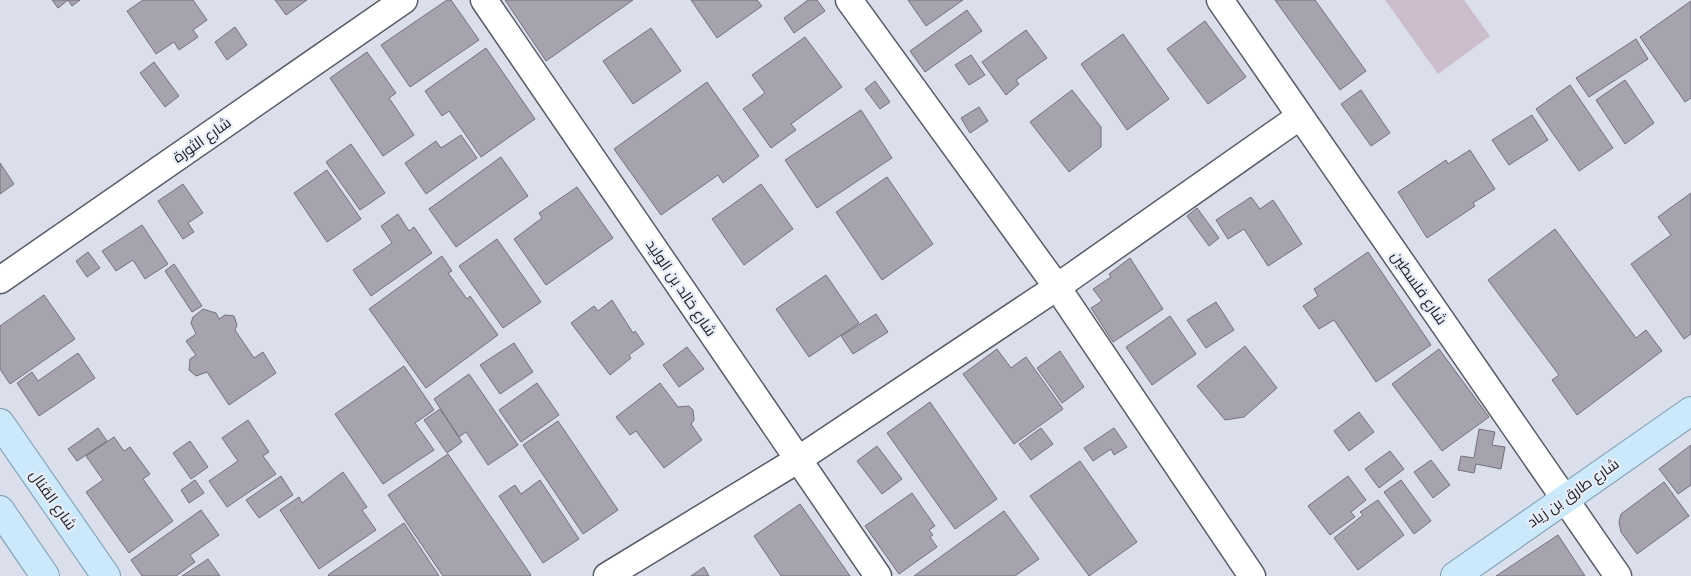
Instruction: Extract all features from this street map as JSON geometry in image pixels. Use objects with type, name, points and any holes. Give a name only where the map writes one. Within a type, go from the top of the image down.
[{"type":"main road","name":"شارع طارق بن زياد","points":[[1455,576],[1691,411]]},
{"type":"main road","name":"شارع القنال","points":[[0,423],[106,576]]},
{"type":"main road","points":[[0,510],[46,576]]},
{"type":"street","name":"شارع الثورة","points":[[0,280],[404,0]]},
{"type":"street","name":"شارع خالد بن الوليد","points":[[484,0],[878,576]]},
{"type":"street","points":[[849,0],[1057,287],[1252,576]]},
{"type":"street","name":"شارع فلسطين","points":[[1220,0],[1299,117],[1618,576]]},
{"type":"street","points":[[607,576],[799,460],[1057,287],[1299,117]]},
{"type":"shaded area","points":[[1385,0],[1464,0],[1490,36],[1438,74]]},
{"type":"building","points":[[52,0],[68,0],[58,8]]},
{"type":"building","points":[[68,0],[80,0],[72,6]]},
{"type":"building","points":[[143,0],[193,0],[207,20],[193,30],[198,37],[179,50],[174,42],[156,54],[127,11]]},
{"type":"building","points":[[275,0],[307,0],[286,15]]},
{"type":"building","points":[[447,0],[451,0],[479,40],[410,87],[381,45]]},
{"type":"building","points":[[505,0],[633,0],[546,61]]},
{"type":"building","points":[[691,0],[757,0],[762,6],[717,38]]},
{"type":"building","points":[[808,0],[817,0],[825,11],[794,33],[784,18]]},
{"type":"building","points":[[908,0],[963,0],[926,26]]},
{"type":"building","points":[[1275,0],[1315,0],[1366,71],[1340,90]]},
{"type":"building","points":[[1691,1],[1691,98],[1685,102],[1640,37]]},
{"type":"building","points":[[967,10],[982,31],[925,72],[910,51]]},
{"type":"building","points":[[1205,21],[1246,77],[1208,104],[1167,49]]},
{"type":"building","points":[[235,27],[247,45],[227,60],[215,42]]},
{"type":"building","points":[[651,28],[681,71],[633,104],[603,61]]},
{"type":"building","points":[[1026,30],[1047,58],[1016,80],[1019,84],[1006,95],[982,62]]},
{"type":"building","points":[[1123,34],[1169,99],[1127,130],[1081,64]]},
{"type":"building","points":[[805,37],[842,87],[791,124],[796,130],[771,148],[743,109],[765,93],[752,75]]},
{"type":"building","points":[[1636,39],[1648,59],[1589,97],[1576,78]]},
{"type":"building","points":[[486,48],[535,119],[481,157],[449,111],[442,116],[425,91]]},
{"type":"building","points":[[367,52],[396,93],[389,98],[414,135],[383,156],[330,78]]},
{"type":"building","points":[[971,55],[985,75],[969,85],[955,65]]},
{"type":"building","points":[[154,62],[179,96],[165,107],[140,73]]},
{"type":"building","points":[[1625,80],[1654,123],[1625,144],[1596,100]]},
{"type":"building","points":[[875,81],[890,102],[880,109],[865,89]]},
{"type":"building","points":[[707,82],[759,156],[723,183],[718,175],[661,215],[614,149]]},
{"type":"building","points":[[1570,85],[1613,148],[1579,171],[1536,109]]},
{"type":"building","points":[[1072,90],[1101,127],[1101,147],[1069,172],[1030,122]]},
{"type":"building","points":[[1361,90],[1390,133],[1371,146],[1341,104]]},
{"type":"building","points":[[979,107],[988,121],[970,133],[961,118]]},
{"type":"building","points":[[861,110],[892,158],[817,208],[785,160]]},
{"type":"building","points":[[1532,115],[1548,140],[1509,165],[1492,140]]},
{"type":"building","points":[[461,135],[477,158],[426,194],[405,163],[436,141],[441,148]]},
{"type":"building","points":[[351,144],[385,193],[360,210],[326,162]]},
{"type":"building","points":[[1470,150],[1495,189],[1473,203],[1475,206],[1427,238],[1398,192],[1446,160],[1448,164]]},
{"type":"building","points":[[501,157],[528,196],[456,247],[429,209]]},
{"type":"building","points":[[0,163],[14,184],[0,194]]},
{"type":"building","points":[[327,170],[361,219],[327,242],[294,193]]},
{"type":"building","points":[[887,177],[933,244],[882,280],[836,212]]},
{"type":"building","points":[[183,184],[203,213],[188,223],[194,232],[183,239],[158,201]]},
{"type":"building","points":[[761,184],[793,229],[744,265],[712,219]]},
{"type":"building","points":[[577,187],[613,238],[546,285],[514,239],[542,218],[539,213]]},
{"type":"building","points":[[1691,193],[1691,334],[1684,339],[1631,264],[1671,235],[1658,217]]},
{"type":"building","points":[[1251,197],[1260,209],[1273,200],[1302,244],[1268,266],[1244,229],[1228,239],[1216,220]]},
{"type":"building","points":[[1197,208],[1219,238],[1209,246],[1187,216]]},
{"type":"building","points":[[398,214],[409,231],[414,227],[432,253],[371,296],[353,270],[392,243],[381,226]]},
{"type":"building","points":[[142,225],[168,264],[145,279],[133,260],[116,271],[102,251]]},
{"type":"building","points":[[1555,229],[1636,338],[1646,330],[1662,351],[1577,415],[1552,380],[1559,375],[1488,280]]},
{"type":"building","points":[[497,239],[541,302],[503,328],[459,266]]},
{"type":"building","points":[[88,252],[100,268],[87,277],[76,261]]},
{"type":"building","points":[[1368,252],[1431,345],[1376,382],[1334,320],[1319,329],[1303,306],[1318,296],[1314,289]]},
{"type":"building","points":[[442,256],[452,271],[448,273],[467,299],[470,296],[498,335],[426,388],[369,309]]},
{"type":"building","points":[[1130,258],[1163,309],[1113,342],[1091,308],[1102,301],[1093,289],[1111,277],[1109,274]]},
{"type":"building","points":[[174,264],[202,306],[192,312],[165,271]]},
{"type":"building","points":[[826,275],[859,323],[809,357],[776,309]]},
{"type":"building","points":[[44,295],[75,339],[10,384],[0,369],[0,326]]},
{"type":"building","points":[[612,300],[633,333],[635,331],[644,344],[629,355],[631,358],[610,375],[571,323],[594,306],[598,311]]},
{"type":"building","points":[[1216,302],[1234,330],[1206,348],[1187,320]]},
{"type":"building","points":[[203,309],[216,313],[219,319],[225,315],[234,316],[237,325],[235,330],[254,358],[263,352],[276,373],[229,405],[207,372],[196,376],[189,370],[190,359],[196,355],[186,341],[196,334],[191,323],[193,317]]},
{"type":"building","points":[[876,314],[888,332],[853,354],[841,336]]},
{"type":"building","points":[[1170,316],[1196,354],[1152,385],[1126,347]]},
{"type":"building","points":[[514,343],[533,372],[500,394],[480,365]]},
{"type":"building","points":[[1245,346],[1277,388],[1244,417],[1225,420],[1197,386]]},
{"type":"building","points":[[687,347],[704,369],[679,387],[663,365]]},
{"type":"building","points":[[997,349],[1011,368],[1026,357],[1063,409],[1014,444],[963,374]]},
{"type":"building","points":[[1439,349],[1489,417],[1442,451],[1392,384]]},
{"type":"building","points":[[1060,351],[1084,387],[1062,403],[1037,368]]},
{"type":"building","points":[[78,353],[95,378],[39,416],[17,383],[32,372],[38,381]]},
{"type":"building","points":[[404,366],[434,410],[415,423],[434,450],[383,484],[335,414]]},
{"type":"building","points":[[469,374],[518,445],[488,465],[466,432],[459,437],[434,399]]},
{"type":"building","points":[[537,383],[559,415],[521,442],[499,410]]},
{"type":"building","points":[[660,383],[678,407],[689,406],[693,410],[694,420],[691,424],[702,440],[664,468],[636,431],[630,435],[616,417]]},
{"type":"building","points":[[930,402],[997,499],[955,529],[887,433]]},
{"type":"building","points":[[440,409],[462,442],[447,453],[424,420]]},
{"type":"building","points":[[1359,412],[1374,432],[1349,451],[1334,431]]},
{"type":"building","points":[[248,420],[269,452],[263,456],[276,474],[227,507],[209,481],[238,461],[222,438]]},
{"type":"building","points":[[558,421],[618,510],[583,534],[523,445]]},
{"type":"building","points":[[98,428],[107,441],[77,461],[68,449]]},
{"type":"building","points":[[1041,428],[1053,444],[1031,460],[1019,444]]},
{"type":"building","points":[[1114,428],[1127,447],[1114,455],[1111,449],[1093,461],[1084,448]]},
{"type":"building","points":[[1479,429],[1495,432],[1492,445],[1505,447],[1501,469],[1476,464],[1474,473],[1458,470],[1461,456],[1474,458]]},
{"type":"building","points":[[114,437],[124,451],[130,447],[150,474],[143,479],[173,521],[129,553],[86,492],[103,480],[86,456]]},
{"type":"building","points":[[190,441],[208,467],[191,479],[173,453]]},
{"type":"building","points":[[1691,445],[1691,485],[1678,494],[1659,469]]},
{"type":"building","points":[[877,446],[902,479],[882,494],[857,461]]},
{"type":"building","points":[[1390,451],[1404,469],[1379,488],[1365,469]]},
{"type":"building","points":[[448,454],[530,576],[443,576],[388,495]]},
{"type":"building","points":[[1431,460],[1450,485],[1433,498],[1414,472]]},
{"type":"building","points":[[1080,461],[1137,542],[1089,576],[1030,496]]},
{"type":"building","points":[[343,472],[367,507],[362,510],[376,530],[319,569],[280,510],[299,497],[302,503]]},
{"type":"building","points":[[281,476],[293,495],[259,518],[246,500]]},
{"type":"building","points":[[1348,476],[1366,500],[1351,512],[1355,517],[1330,535],[1308,506]]},
{"type":"building","points":[[195,480],[204,493],[189,503],[181,490]]},
{"type":"building","points":[[540,480],[579,539],[543,563],[499,496],[515,485],[521,494]]},
{"type":"building","points":[[1401,480],[1431,521],[1414,534],[1384,492]]},
{"type":"building","points":[[1664,482],[1689,516],[1637,554],[1621,532],[1619,522],[1621,514]]},
{"type":"building","points":[[912,493],[935,526],[929,530],[933,535],[930,537],[937,547],[899,574],[865,526]]},
{"type":"building","points":[[1378,500],[1404,535],[1358,570],[1334,538],[1363,515],[1360,512]]},
{"type":"building","points":[[800,504],[850,576],[781,576],[754,536]]},
{"type":"building","points":[[201,510],[219,535],[190,555],[195,562],[176,576],[142,576],[131,560]]},
{"type":"building","points":[[1004,511],[1039,559],[1015,576],[914,576]]},
{"type":"building","points":[[404,523],[439,576],[328,575]]},
{"type":"building","points":[[1558,535],[1585,576],[1496,576]]},
{"type":"building","points":[[208,559],[220,576],[182,576]]},
{"type":"building","points":[[704,567],[709,576],[691,576]]}]
